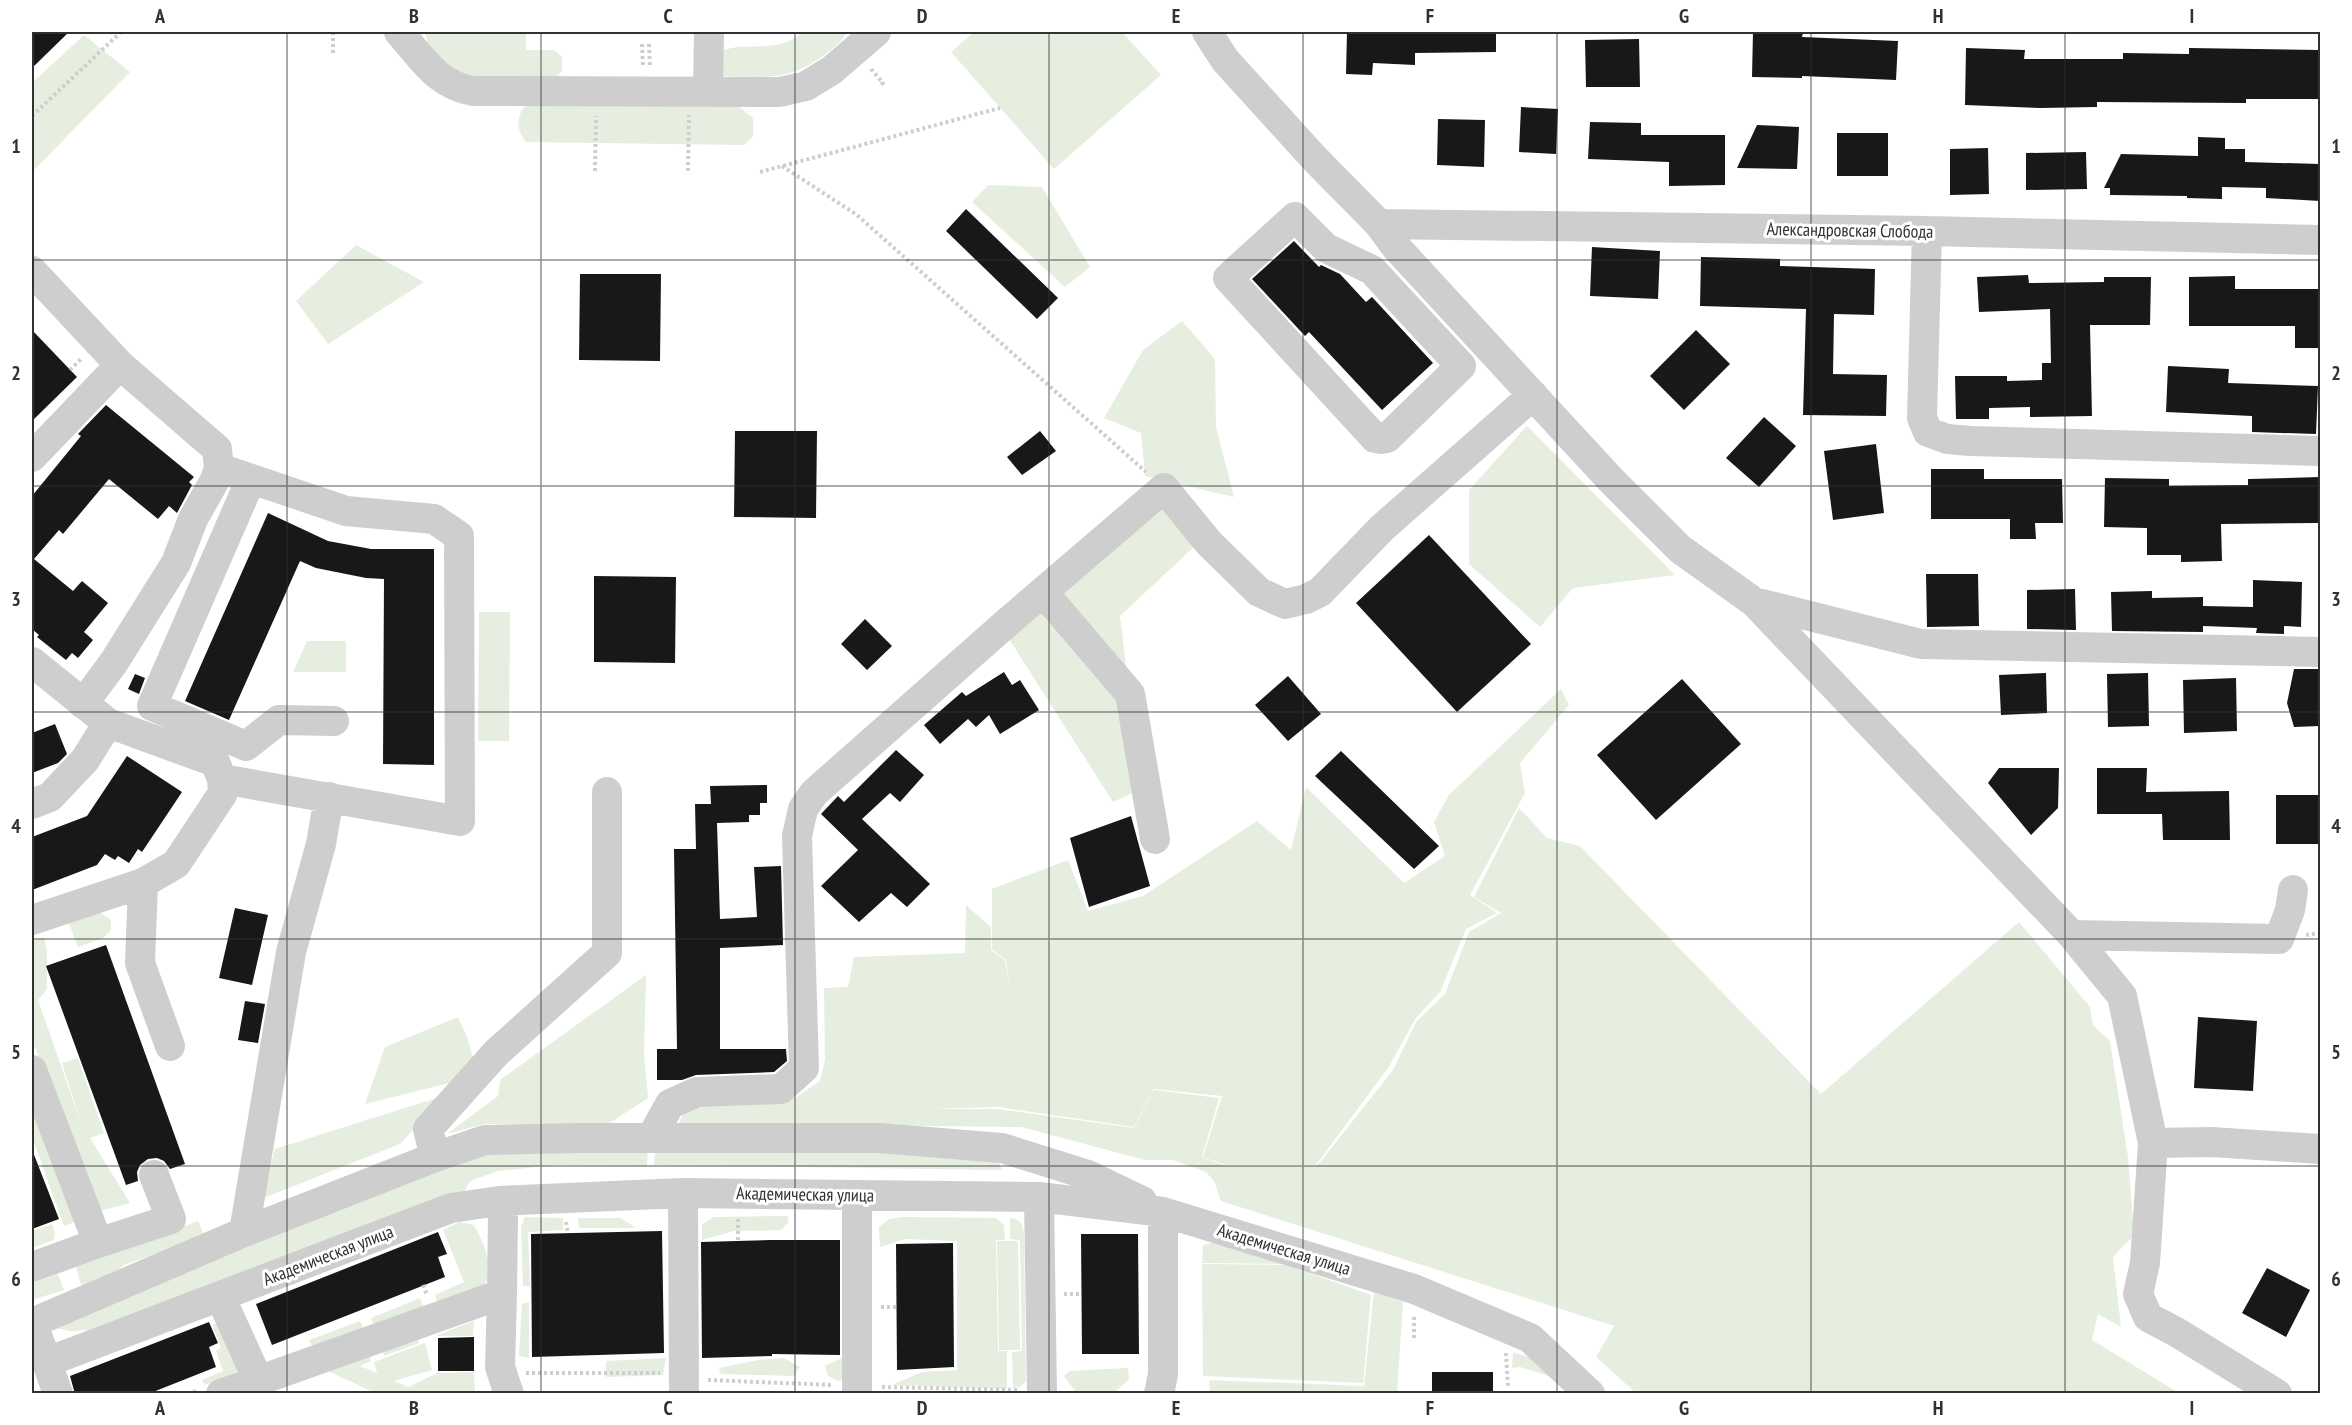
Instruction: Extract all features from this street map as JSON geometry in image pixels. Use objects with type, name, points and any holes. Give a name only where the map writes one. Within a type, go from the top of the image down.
[{"type":"street","points":[[401,32],[442,81],[457,88],[473,91],[780,92],[806,86],[832,70],[876,32]]},
{"type":"street","points":[[699,92],[709,32]]},
{"type":"street","points":[[1207,32],[1225,60],[1533,395],[1680,549],[1754,602],[2072,935],[2122,996],[2153,1143],[2145,1263],[2138,1294],[2148,1317],[2277,1394]]},
{"type":"street","points":[[1295,217],[1326,248],[1372,270],[1461,366],[1387,438],[1381,439],[1375,438],[1228,278],[1295,217]]},
{"type":"street","points":[[1927,231],[1922,418],[1928,432],[1947,439],[1970,441],[2320,451]]},
{"type":"street","name":"Александровская Слобода","points":[[1388,236],[1927,231],[2320,240]]},
{"type":"street","points":[[1372,270],[1388,236]]},
{"type":"street","points":[[32,271],[120,365],[218,449],[219,468],[215,480],[194,519],[176,563],[114,663],[83,704]]},
{"type":"street","points":[[32,457],[120,365]]},
{"type":"street","points":[[651,1138],[670,1104],[696,1092],[782,1089],[804,1068],[797,836],[803,809],[814,793],[1164,488],[1209,543],[1259,592],[1285,604],[1296,602],[1320,592],[1382,528],[1533,395]]},
{"type":"street","points":[[219,468],[346,511],[434,519],[459,536],[460,821],[222,779]]},
{"type":"street","points":[[250,479],[152,706],[246,746],[279,720],[334,721]]},
{"type":"street","points":[[1043,592],[1130,694],[1155,839]]},
{"type":"street","points":[[1754,602],[1921,644],[2320,652]]},
{"type":"street","points":[[32,662],[108,723],[215,762],[222,779],[223,793],[176,864],[143,883],[32,920]]},
{"type":"street","points":[[32,804],[50,797],[78,768],[108,723]]},
{"type":"street","points":[[435,1157],[428,1129],[495,1053],[607,953],[607,792]]},
{"type":"street","points":[[244,1232],[291,952],[321,844],[329,797]]},
{"type":"street","points":[[143,883],[140,963],[170,1046]]},
{"type":"street","points":[[2072,935],[2279,939],[2290,910],[2292,890]]},
{"type":"street","points":[[32,1070],[98,1243]]},
{"type":"street","points":[[58,1394],[32,1323],[244,1232],[435,1157],[485,1140],[879,1138],[1002,1148],[1088,1175],[1163,1212],[1163,1374],[1159,1394]]},
{"type":"street","points":[[2153,1143],[2211,1142],[2320,1149]]},
{"type":"street","points":[[32,1267],[171,1219],[154,1175]]},
{"type":"street","points":[[683,1193],[684,1383]]},
{"type":"street","name":"Академическая улица","points":[[47,1362],[451,1208],[499,1201],[683,1193],[1039,1197],[1163,1212],[1414,1289],[1530,1338],[1590,1394]]},
{"type":"street","points":[[857,1195],[857,1390]]},
{"type":"street","points":[[1033,1391],[1039,1197]]},
{"type":"street","points":[[499,1201],[503,1216],[502,1294],[505,1380]]},
{"type":"street","points":[[221,1394],[502,1294]]},
{"type":"street","points":[[220,1296],[258,1380]]},
{"type":"path","points":[[32,116],[121,32]]},
{"type":"path","points":[[333,32],[333,53]]},
{"type":"path","points":[[595,171],[596,92]]},
{"type":"path","points":[[688,171],[699,92]]},
{"type":"path","points":[[760,172],[1000,108]]},
{"type":"path","points":[[782,166],[857,215],[1164,488]]},
{"type":"path","points":[[738,1215],[738,1242]]},
{"type":"path","points":[[1506,1350],[1508,1386]]},
{"type":"path","points":[[505,1380],[519,1366],[523,1373],[684,1383],[714,1381],[857,1390],[1033,1391]]},
{"type":"green space","points":[[425,32],[526,32],[526,50],[554,50],[562,57],[562,71],[553,80],[464,79],[430,53]]},
{"type":"green space","points":[[803,32],[846,32],[828,52],[802,69],[778,76],[722,76],[717,53],[738,47],[782,44]]},
{"type":"green space","points":[[974,32],[1122,32],[1161,75],[1054,169],[951,52]]},
{"type":"green space","points":[[84,35],[130,72],[32,172],[32,83]]},
{"type":"green space","points":[[533,104],[738,106],[753,118],[753,136],[744,145],[526,142],[519,129],[519,117],[523,108]]},
{"type":"green space","points":[[988,185],[1042,187],[1090,267],[1065,287],[972,202]]},
{"type":"green space","points":[[356,245],[424,282],[328,344],[296,301]]},
{"type":"green space","points":[[1182,321],[1215,359],[1216,427],[1234,497],[1145,476],[1141,433],[1104,418],[1143,350]]},
{"type":"green space","points":[[1527,426],[1675,575],[1573,588],[1540,627],[1469,564],[1469,490]]},
{"type":"green space","points":[[1161,502],[1195,546],[1120,616],[1141,789],[1113,802],[1009,639]]},
{"type":"green space","points":[[479,612],[510,612],[509,741],[478,741]]},
{"type":"green space","points":[[307,641],[346,641],[346,672],[293,672]]},
{"type":"green space","points":[[1561,689],[1569,705],[1520,763],[1525,793],[1470,895],[1497,913],[1466,929],[1440,992],[1416,1018],[1388,1068],[1316,1165],[1226,1165],[1203,1157],[1222,1096],[1154,1089],[1134,1127],[998,1107],[927,1109],[998,1109],[1134,1128],[1154,1090],[1219,1098],[1202,1157],[1226,1166],[1317,1166],[1393,1070],[1416,1022],[1445,994],[1469,932],[1501,913],[1474,897],[1519,808],[1547,838],[1580,846],[1821,1094],[2019,922],[2090,1007],[2093,1025],[2110,1041],[2128,1157],[2134,1235],[2113,1257],[2121,1327],[2098,1314],[2092,1340],[2179,1393],[1636,1393],[1596,1357],[1614,1326],[1221,1201],[1214,1181],[1206,1172],[1173,1160],[1145,1160],[1021,1127],[679,1123],[687,1105],[795,1098],[820,1081],[825,1060],[824,988],[848,987],[854,957],[965,953],[966,905],[991,927],[991,950],[1005,960],[1011,993],[1006,960],[992,949],[992,889],[1068,860],[1088,911],[1143,896],[1257,821],[1291,850],[1306,787],[1404,883],[1445,856],[1434,822],[1449,795]]},
{"type":"green space","points":[[100,912],[111,920],[111,930],[103,938],[78,947],[68,921]]},
{"type":"green space","points":[[44,937],[47,950],[47,989],[38,1000],[82,1126],[62,1063],[78,1058],[104,1133],[90,1138],[130,1203],[100,1211],[32,1040],[32,941]]},
{"type":"green space","points":[[646,975],[644,1054],[648,1098],[608,1124],[484,1124],[447,1134],[498,1096],[500,1080]]},
{"type":"green space","points":[[458,1017],[467,1037],[475,1065],[457,1081],[365,1104],[385,1047]]},
{"type":"green space","points":[[32,1081],[80,1220],[64,1226],[32,1137]]},
{"type":"green space","points":[[446,1095],[400,1144],[261,1199],[275,1149]]},
{"type":"green space","points":[[648,1148],[647,1166],[555,1165],[498,1171],[470,1181],[464,1193],[95,1330],[70,1331],[56,1328],[61,1319],[493,1149]]},
{"type":"green space","points":[[655,1148],[996,1155],[1002,1170],[654,1165]]},
{"type":"green space","points":[[788,1216],[788,1222],[782,1230],[734,1231],[702,1240],[702,1224],[714,1217]]},
{"type":"green space","points":[[525,1217],[563,1218],[563,1230],[528,1232],[530,1286],[523,1286],[521,1227]]},
{"type":"green space","points":[[903,1217],[996,1218],[1004,1225],[1005,1240],[996,1240],[998,1351],[1007,1351],[1007,1389],[892,1385],[922,1372],[957,1370],[957,1241],[905,1239],[880,1247],[879,1227],[889,1219]]},
{"type":"green space","points":[[578,1218],[621,1218],[636,1228],[579,1228]]},
{"type":"green space","points":[[1010,1218],[1020,1222],[1024,1233],[1026,1381],[1020,1387],[1013,1388],[1012,1352],[1022,1351],[1020,1240],[1010,1239]]},
{"type":"green space","points":[[198,1221],[203,1233],[186,1243],[124,1265],[110,1276],[81,1285],[76,1267]]},
{"type":"green space","points":[[459,1222],[474,1225],[478,1233],[487,1256],[487,1280],[484,1288],[438,1306],[435,1295],[464,1282],[443,1230]]},
{"type":"green space","points":[[52,1224],[54,1240],[32,1248],[32,1231]]},
{"type":"green space","points":[[997,1241],[1018,1241],[1020,1350],[999,1350]]},
{"type":"green space","points":[[1216,1242],[1286,1264],[1202,1263],[1203,1245]]},
{"type":"green space","points":[[1202,1264],[1287,1265],[1371,1295],[1363,1383],[1203,1376]]},
{"type":"green space","points":[[58,1274],[64,1290],[32,1300],[32,1283]]},
{"type":"green space","points":[[1374,1291],[1403,1302],[1397,1393],[1210,1393],[1209,1380],[1364,1386]]},
{"type":"green space","points":[[420,1298],[425,1311],[375,1329],[371,1318]]},
{"type":"green space","points":[[529,1302],[529,1358],[519,1356],[522,1304]]},
{"type":"green space","points":[[360,1321],[365,1331],[313,1348],[309,1340]]},
{"type":"green space","points":[[474,1321],[473,1336],[437,1336],[437,1335]]},
{"type":"green space","points":[[220,1322],[238,1371],[205,1385],[202,1380],[223,1371],[216,1351],[221,1348],[212,1325]]},
{"type":"green space","points":[[418,1340],[419,1343],[384,1356],[383,1351]]},
{"type":"green space","points":[[425,1343],[432,1370],[394,1381],[409,1387],[437,1373],[474,1372],[475,1393],[375,1393],[328,1371],[369,1355],[371,1361],[360,1366],[377,1373],[374,1362]]},
{"type":"green space","points":[[857,1351],[848,1376],[838,1381],[828,1376],[825,1366]]},
{"type":"green space","points":[[1513,1352],[1554,1366],[1562,1380],[1520,1367],[1512,1368]]},
{"type":"green space","points":[[666,1358],[663,1375],[606,1377],[606,1361]]},
{"type":"green space","points":[[784,1358],[800,1367],[794,1376],[721,1374],[719,1368],[758,1360]]},
{"type":"green space","points":[[1128,1368],[1129,1379],[1116,1391],[1075,1391],[1064,1376],[1070,1371]]},
{"type":"building","points":[[32,32],[69,32],[32,68]]},
{"type":"building","points":[[1347,32],[1496,32],[1496,52],[1415,53],[1415,65],[1373,63],[1372,75],[1346,74]]},
{"type":"building","points":[[1753,32],[1803,33],[1802,37],[1898,41],[1896,80],[1802,76],[1802,78],[1752,77]]},
{"type":"building","points":[[1639,39],[1640,87],[1586,87],[1585,40]]},
{"type":"building","points":[[1966,48],[2025,50],[2024,59],[2123,59],[2123,53],[2189,54],[2189,48],[2320,50],[2320,99],[2246,99],[2246,103],[2097,102],[2097,107],[2040,108],[1965,105]]},
{"type":"building","points":[[1521,107],[1558,109],[1556,154],[1519,152]]},
{"type":"building","points":[[1438,119],[1485,120],[1484,167],[1437,165]]},
{"type":"building","points":[[1590,122],[1641,123],[1641,135],[1725,135],[1725,185],[1669,186],[1669,162],[1588,159]]},
{"type":"building","points":[[1757,125],[1799,127],[1797,169],[1737,168]]},
{"type":"building","points":[[1837,133],[1888,133],[1888,176],[1837,176]]},
{"type":"building","points":[[2198,137],[2225,138],[2225,149],[2245,149],[2245,162],[2320,164],[2320,201],[2266,198],[2266,188],[2222,187],[2222,199],[2110,195],[2110,188],[2104,188],[2121,154],[2198,156]]},
{"type":"building","points":[[1988,148],[1989,194],[1950,195],[1950,149]]},
{"type":"building","points":[[2086,152],[2087,189],[2026,190],[2026,153]]},
{"type":"building","points":[[966,209],[1058,298],[1037,319],[946,231]]},
{"type":"building","points":[[1294,241],[1319,267],[1321,265],[1340,274],[1366,302],[1372,297],[1433,363],[1382,410],[1309,332],[1305,336],[1252,279]]},
{"type":"building","points":[[1592,247],[1660,251],[1658,299],[1590,296]]},
{"type":"building","points":[[1701,257],[1780,259],[1780,266],[1875,269],[1874,315],[1834,314],[1833,374],[1887,375],[1886,416],[1803,415],[1806,309],[1700,306]]},
{"type":"building","points":[[580,274],[661,274],[660,361],[579,360]]},
{"type":"building","points":[[2028,275],[2029,283],[2104,282],[2104,277],[2151,277],[2150,325],[2090,325],[2092,416],[2030,417],[2030,407],[1989,408],[1989,419],[1956,419],[1955,376],[2007,376],[2007,381],[2042,380],[2042,363],[2051,363],[2050,309],[1979,312],[1977,277]]},
{"type":"building","points":[[2235,276],[2235,289],[2320,289],[2320,348],[2295,348],[2295,326],[2189,326],[2189,277]]},
{"type":"building","points":[[32,330],[77,377],[32,421]]},
{"type":"building","points":[[1696,330],[1730,364],[1684,410],[1650,376]]},
{"type":"building","points":[[2168,366],[2229,369],[2228,383],[2318,386],[2316,434],[2252,432],[2252,416],[2166,412]]},
{"type":"building","points":[[106,405],[194,477],[189,482],[192,485],[177,513],[169,506],[158,519],[109,479],[63,534],[59,530],[34,559],[73,591],[82,581],[108,603],[84,632],[93,640],[78,658],[72,653],[66,660],[37,637],[39,635],[32,629],[32,496],[81,436],[78,434]]},
{"type":"building","points":[[1764,417],[1796,446],[1759,487],[1726,458]]},
{"type":"building","points":[[735,431],[817,431],[816,518],[734,517]]},
{"type":"building","points":[[1040,431],[1056,451],[1022,475],[1007,457]]},
{"type":"building","points":[[1876,444],[1884,513],[1833,520],[1824,451]]},
{"type":"building","points":[[1931,469],[1984,469],[1984,479],[2062,479],[2063,523],[2035,523],[2036,539],[2010,539],[2010,519],[1931,519]]},
{"type":"building","points":[[2320,477],[2320,523],[2221,524],[2222,561],[2181,562],[2181,555],[2147,555],[2147,528],[2104,527],[2105,478],[2169,479],[2169,486],[2248,485],[2248,479]]},
{"type":"building","points":[[268,513],[328,541],[371,549],[434,549],[434,765],[383,764],[384,579],[366,578],[316,568],[300,561],[229,720],[185,701]]},
{"type":"building","points":[[1429,535],[1531,644],[1457,712],[1356,603]]},
{"type":"building","points":[[1926,574],[1978,574],[1979,626],[1927,627]]},
{"type":"building","points":[[594,576],[676,577],[675,663],[594,662]]},
{"type":"building","points":[[2253,580],[2302,582],[2301,627],[2284,626],[2284,634],[2256,633],[2257,628],[2203,626],[2203,632],[2112,631],[2111,592],[2152,591],[2152,598],[2203,597],[2203,606],[2253,607]]},
{"type":"building","points":[[2075,589],[2076,630],[2027,629],[2027,590]]},
{"type":"building","points":[[865,619],[892,646],[867,670],[841,644]]},
{"type":"building","points":[[2294,669],[2320,669],[2320,726],[2294,727],[2287,703]]},
{"type":"building","points":[[1004,672],[1012,685],[1020,680],[1039,710],[1000,734],[989,715],[976,727],[968,719],[940,744],[924,725],[962,692],[966,696]]},
{"type":"building","points":[[2046,673],[2047,713],[2001,715],[1999,675]]},
{"type":"building","points":[[2148,673],[2149,726],[2108,727],[2107,674]]},
{"type":"building","points":[[135,674],[145,678],[139,694],[128,689]]},
{"type":"building","points":[[1288,676],[1321,714],[1288,741],[1255,705]]},
{"type":"building","points":[[2236,678],[2237,731],[2184,733],[2183,680]]},
{"type":"building","points":[[1682,679],[1741,744],[1656,820],[1597,755]]},
{"type":"building","points":[[55,724],[67,754],[58,763],[32,773],[32,733]]},
{"type":"building","points":[[896,750],[924,775],[900,802],[890,793],[862,819],[930,884],[907,907],[891,893],[859,922],[821,886],[858,850],[821,814],[838,796],[844,802]]},
{"type":"building","points":[[1341,751],[1439,846],[1414,869],[1315,776]]},
{"type":"building","points":[[127,756],[182,792],[142,852],[138,849],[129,863],[118,856],[115,860],[105,854],[97,865],[32,890],[32,837],[87,816]]},
{"type":"building","points":[[1999,768],[2059,768],[2058,808],[2031,835],[1988,783]]},
{"type":"building","points":[[2097,768],[2147,768],[2146,792],[2229,791],[2230,840],[2163,840],[2162,814],[2097,814]]},
{"type":"building","points":[[767,785],[767,803],[760,803],[760,815],[749,815],[749,822],[717,823],[720,919],[757,917],[754,867],[781,866],[783,945],[720,948],[720,1049],[786,1049],[787,1061],[774,1072],[696,1075],[682,1080],[657,1080],[657,1049],[677,1049],[674,849],[696,849],[695,804],[711,804],[710,786]]},
{"type":"building","points":[[2276,795],[2320,795],[2320,844],[2276,844]]},
{"type":"building","points":[[1131,816],[1150,886],[1089,907],[1070,838]]},
{"type":"building","points":[[235,908],[268,915],[252,985],[219,978]]},
{"type":"building","points":[[106,945],[185,1164],[170,1169],[164,1161],[157,1158],[148,1159],[140,1165],[137,1172],[138,1181],[126,1185],[46,966]]},
{"type":"building","points":[[245,1001],[265,1004],[258,1043],[238,1040]]},
{"type":"building","points":[[2198,1017],[2257,1021],[2253,1091],[2194,1088]]},
{"type":"building","points":[[32,1152],[59,1219],[32,1229]]},
{"type":"building","points":[[662,1231],[664,1353],[532,1357],[531,1234]]},
{"type":"building","points":[[438,1232],[447,1254],[438,1257],[445,1277],[272,1345],[256,1304]]},
{"type":"building","points":[[1081,1234],[1138,1234],[1139,1354],[1082,1354]]},
{"type":"building","points":[[840,1240],[840,1355],[772,1354],[772,1356],[702,1358],[701,1242]]},
{"type":"building","points":[[953,1243],[954,1367],[897,1370],[896,1244]]},
{"type":"building","points":[[2267,1268],[2310,1290],[2286,1337],[2242,1313]]},
{"type":"building","points":[[209,1322],[218,1343],[209,1347],[216,1367],[148,1394],[75,1394],[70,1376]]},
{"type":"building","points":[[474,1337],[474,1371],[438,1371],[438,1338]]},
{"type":"building","points":[[1432,1372],[1493,1372],[1493,1394],[1432,1394]]}]
